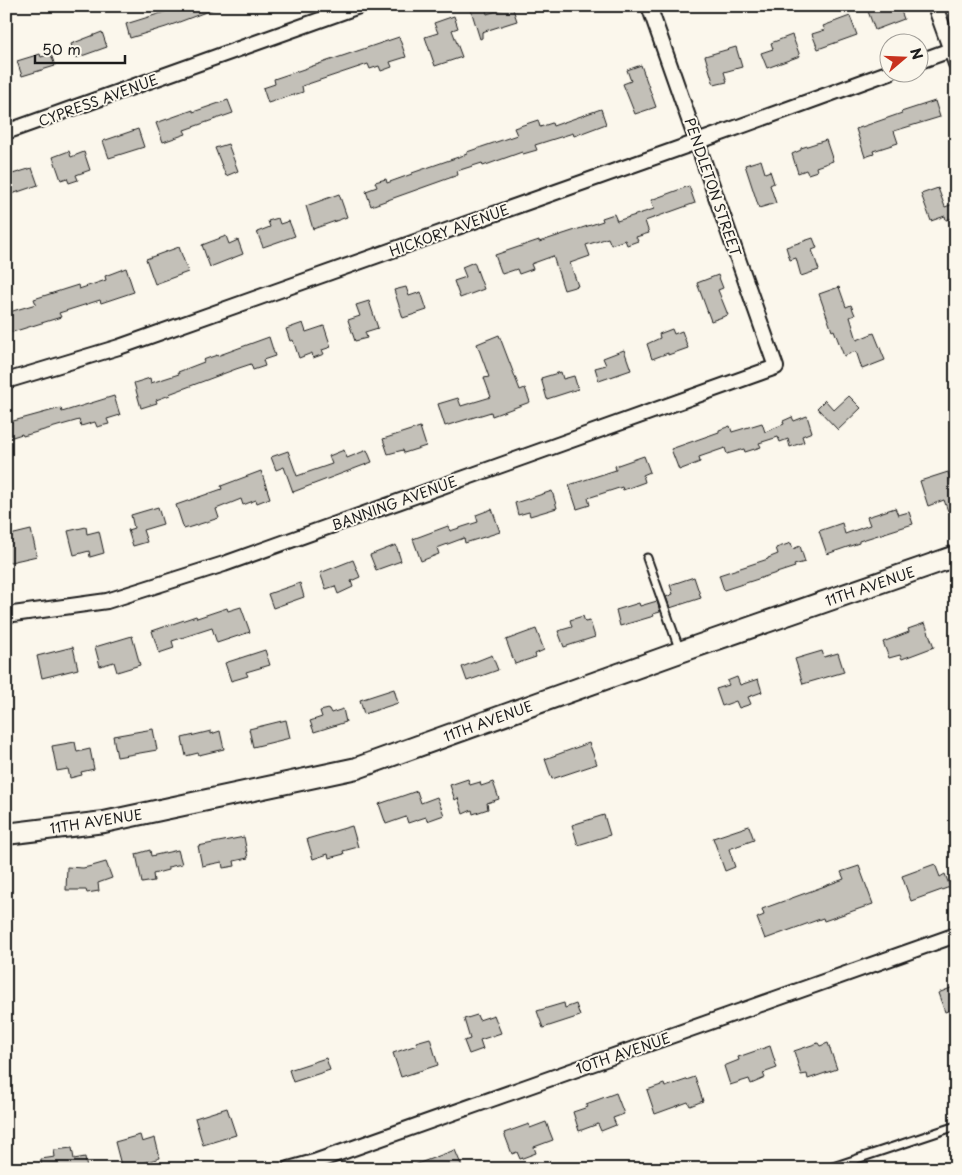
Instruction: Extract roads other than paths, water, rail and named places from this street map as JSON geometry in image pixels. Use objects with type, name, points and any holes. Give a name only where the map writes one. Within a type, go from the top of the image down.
[{"type":"main road","name":"11TH AVENUE","points":[[6,834],[104,822],[356,768],[956,556]]},
{"type":"street","name":"CYPRESS AVENUE","points":[[6,132],[360,6]]},
{"type":"street","name":"PENDLETON STREET","points":[[649,6],[776,368]]},
{"type":"street","points":[[935,6],[953,49],[956,64]]},
{"type":"street","points":[[930,57],[953,49]]},
{"type":"street","name":"HICKORY AVENUE","points":[[6,381],[119,347],[880,76]]},
{"type":"street","name":"BANNING AVENUE","points":[[6,615],[107,601],[224,564],[776,368]]},
{"type":"street","name":"10TH AVENUE","points":[[289,1169],[314,1162],[956,935]]},
{"type":"lane","points":[[647,558],[680,652]]},
{"type":"lane","points":[[827,1169],[956,1126]]}]
